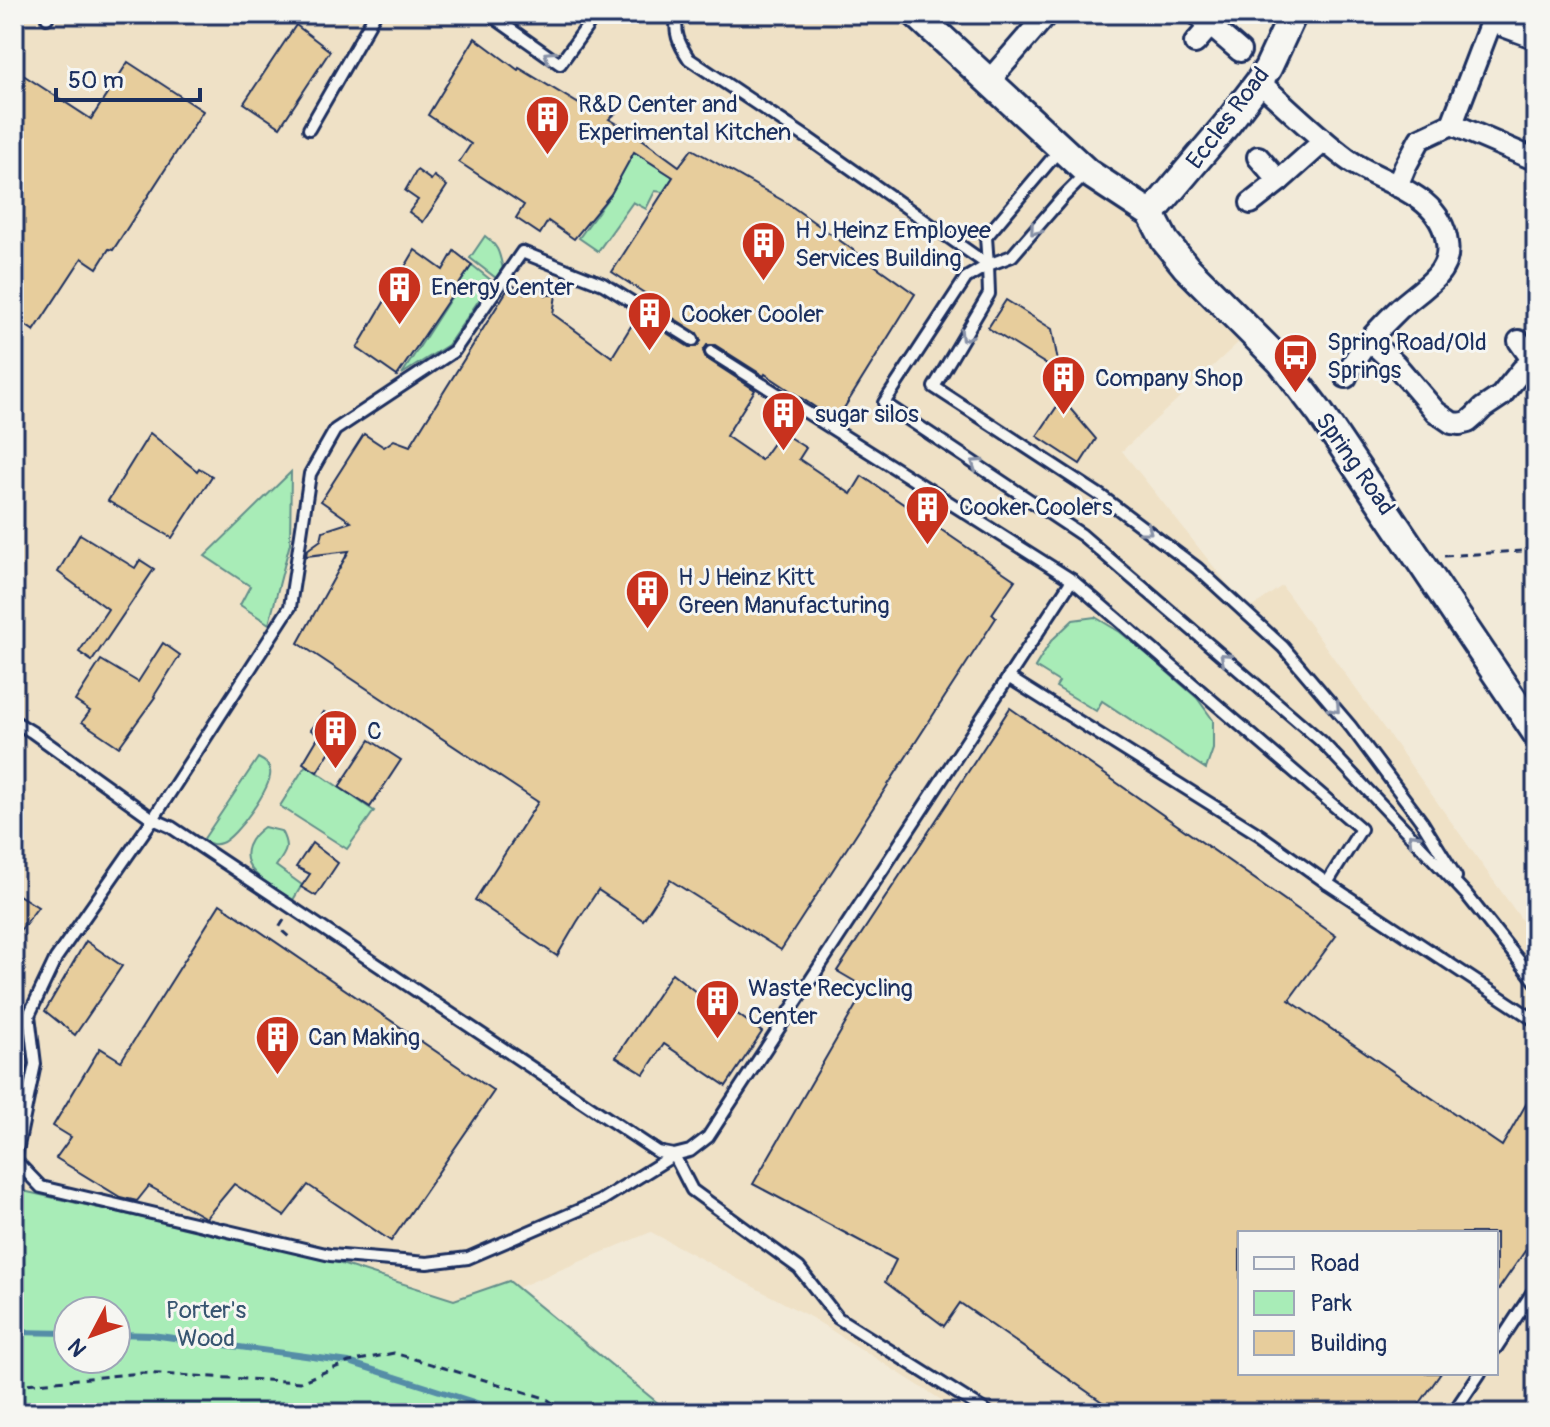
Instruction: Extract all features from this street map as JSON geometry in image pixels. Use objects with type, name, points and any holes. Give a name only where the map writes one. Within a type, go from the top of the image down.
[{"type":"street","points":[[916,14],[1087,172],[1151,214]]},
{"type":"street","points":[[989,81],[1047,14]]},
{"type":"street","name":"Eccles Road","points":[[1151,214],[1259,82],[1293,14]]},
{"type":"street","points":[[1397,186],[1420,139],[1452,124],[1492,18],[1536,38]]},
{"type":"street","points":[[1195,43],[1203,20],[1240,51]]},
{"type":"street","points":[[1259,82],[1350,162],[1419,197],[1436,216],[1447,239],[1446,259],[1436,277],[1398,310],[1370,341],[1346,377]]},
{"type":"street","points":[[1452,124],[1536,160]]},
{"type":"street","points":[[1251,203],[1324,141]]},
{"type":"street","points":[[1258,157],[1279,181]]},
{"type":"street","name":"Spring Road","points":[[1151,214],[1165,241],[1186,267],[1247,326],[1289,372],[1320,413],[1536,733]]},
{"type":"street","points":[[1370,341],[1404,374],[1436,412],[1452,423],[1460,424],[1468,422],[1501,396],[1522,370],[1534,363],[1519,341]]},
{"type":"lane","points":[[309,129],[375,14]]},
{"type":"lane","points":[[489,14],[560,64],[596,14]]},
{"type":"lane","points":[[678,14],[675,32],[689,59],[988,265]]},
{"type":"lane","points":[[1062,147],[986,237],[989,294],[934,387],[1101,496],[1197,568],[1283,647],[1351,727],[1413,810],[1466,894]]},
{"type":"lane","points":[[1087,172],[1012,256],[966,278],[884,403],[1082,535],[1321,741],[1466,894],[1536,982]]},
{"type":"lane","points":[[693,340],[603,284],[522,252],[454,351],[335,430],[310,474],[290,607],[153,819],[56,958],[29,1015],[35,1064],[15,1160],[41,1187],[330,1255],[427,1263],[468,1258],[600,1201],[674,1155],[690,1151],[708,1137],[1072,580]]},
{"type":"lane","points":[[711,352],[1072,580],[1361,829],[1327,883]]},
{"type":"lane","points":[[1008,677],[1260,835],[1536,1021]]},
{"type":"lane","points":[[14,721],[153,819],[171,827],[658,1152],[674,1155]]},
{"type":"lane","points":[[674,1155],[692,1190],[799,1268],[838,1318],[989,1413]]},
{"type":"lane","points":[[1498,1345],[1536,1287]]},
{"type":"lane","points":[[1453,1413],[1479,1375]]},
{"type":"path","points":[[1419,558],[1536,550]]},
{"type":"path","points":[[284,920],[279,928],[290,938]]},
{"type":"path","points":[[14,1385],[142,1373],[300,1382],[349,1362],[394,1353],[545,1398],[569,1413]]},
{"type":"path","points":[[1533,1413],[1536,1405]]},
{"type":"shaded area","points":[[14,14],[925,14],[1256,326],[1122,451],[1248,610],[1282,586],[1536,940],[1536,1383],[1524,1413],[962,1413],[812,1318],[651,1232],[457,1313],[14,1202]]},
{"type":"green space","points":[[634,152],[673,177],[663,192],[655,191],[646,209],[633,202],[598,251],[579,238],[611,194]]},
{"type":"green space","points":[[485,236],[496,247],[503,269],[496,278],[470,258]]},
{"type":"green space","points":[[472,265],[492,281],[448,345],[402,374]]},
{"type":"green space","points":[[291,472],[290,543],[269,624],[240,605],[250,586],[205,556]]},
{"type":"green space","points":[[1095,617],[1120,632],[1197,698],[1213,720],[1213,749],[1206,769],[1102,701],[1096,711],[1056,687],[1059,682],[1035,667],[1051,641],[1073,620]]},
{"type":"green space","points":[[258,758],[269,766],[270,778],[252,811],[235,832],[221,843],[212,844],[203,840]]},
{"type":"green space","points":[[306,765],[374,811],[347,849],[280,806]]},
{"type":"green space","points":[[264,827],[281,831],[284,837],[286,850],[276,866],[302,885],[293,900],[260,878],[248,864],[248,846],[254,835]]},
{"type":"green space","name":"Porter's Wood","points":[[14,1189],[319,1257],[454,1300],[509,1281],[670,1413],[14,1413]]},
{"type":"building","points":[[296,25],[330,51],[280,127],[244,103]]},
{"type":"building","name":"H J Heinz Kitt Green Manufacturing","points":[[475,38],[518,70],[584,107],[589,96],[615,114],[609,119],[679,166],[692,149],[787,203],[915,294],[836,421],[765,374],[715,345],[707,345],[703,351],[706,358],[755,390],[726,436],[761,460],[781,432],[806,448],[799,459],[851,494],[862,476],[1015,580],[992,614],[996,618],[781,950],[670,880],[643,920],[598,890],[557,956],[475,900],[538,802],[298,643],[349,551],[306,556],[307,550],[321,540],[323,531],[351,522],[321,501],[364,434],[384,447],[394,440],[410,446],[511,284],[524,293],[538,283],[546,295],[556,295],[553,314],[612,357],[638,315],[689,347],[696,347],[701,341],[697,333],[646,301],[649,296],[612,272],[673,177],[634,152],[611,194],[574,239],[548,221],[540,234],[516,218],[524,205],[459,162],[471,144],[428,115]]},
{"type":"building","points":[[128,62],[203,111],[113,250],[109,249],[97,268],[82,258],[34,331],[14,317],[14,69],[91,119]]},
{"type":"building","points":[[417,170],[431,180],[434,176],[447,186],[423,222],[409,212],[418,200],[405,191]]},
{"type":"building","name":"Energy Center","points":[[415,250],[443,270],[454,251],[472,265],[397,376],[357,348]]},
{"type":"building","points":[[1006,300],[1052,329],[1060,373],[988,328]]},
{"type":"building","name":"Company Shop","points":[[1062,399],[1096,439],[1080,464],[1037,436]]},
{"type":"building","points":[[150,433],[197,471],[199,468],[212,476],[172,538],[108,501]]},
{"type":"building","points":[[80,534],[135,568],[140,560],[154,569],[92,661],[79,652],[108,609],[58,572]]},
{"type":"building","points":[[163,643],[180,655],[119,747],[82,722],[90,711],[75,701],[101,660],[138,682]]},
{"type":"building","points":[[1010,708],[1336,936],[1289,1000],[1502,1146],[1536,1087],[1536,1235],[1498,1290],[1498,1231],[1238,1231],[1238,1375],[1440,1375],[1413,1413],[1118,1413],[960,1303],[944,1326],[885,1282],[896,1260],[753,1184],[866,988],[837,971]]},
{"type":"building","points":[[324,712],[345,727],[317,772],[303,763],[319,736],[311,730]]},
{"type":"building","points":[[370,740],[401,760],[370,807],[339,787]]},
{"type":"building","points":[[312,843],[338,863],[316,896],[301,887],[310,874],[296,867]]},
{"type":"building","points":[[14,892],[38,907],[14,939]]},
{"type":"building","name":"Can Making","points":[[220,904],[494,1091],[391,1241],[308,1185],[284,1216],[234,1184],[206,1218],[149,1186],[137,1201],[120,1197],[56,1158],[71,1137],[53,1126],[100,1048],[121,1061]]},
{"type":"building","points":[[86,941],[122,966],[75,1035],[45,1011]]},
{"type":"building","points":[[672,973],[706,1000],[710,994],[762,1032],[726,1086],[664,1044],[644,1074],[616,1057]]},
{"type":"waterway","points":[[14,1332],[52,1333]]},
{"type":"waterway","points":[[132,1334],[349,1362],[508,1413]]},
{"type":"place","name":"R&D Center and Experimental Kitchen","points":[[547,157]]},
{"type":"place","name":"H J Heinz Employee Services Building","points":[[764,283]]},
{"type":"place","name":"Energy Center","points":[[400,326]]},
{"type":"place","name":"Cooker Cooler","points":[[650,353]]},
{"type":"place","name":"Spring Road/Old Springs","points":[[1296,395]]},
{"type":"place","name":"Company Shop","points":[[1064,417]]},
{"type":"place","name":"sugar silos","points":[[784,453]]},
{"type":"place","name":"Cooker Coolers","points":[[928,546]]},
{"type":"place","name":"H J Heinz Kitt Green Manufacturing","points":[[647,630]]},
{"type":"place","name":"C","points":[[336,770]]},
{"type":"place","name":"Waste Recycling Center","points":[[717,1041]]},
{"type":"place","name":"Can Making","points":[[277,1076]]}]
